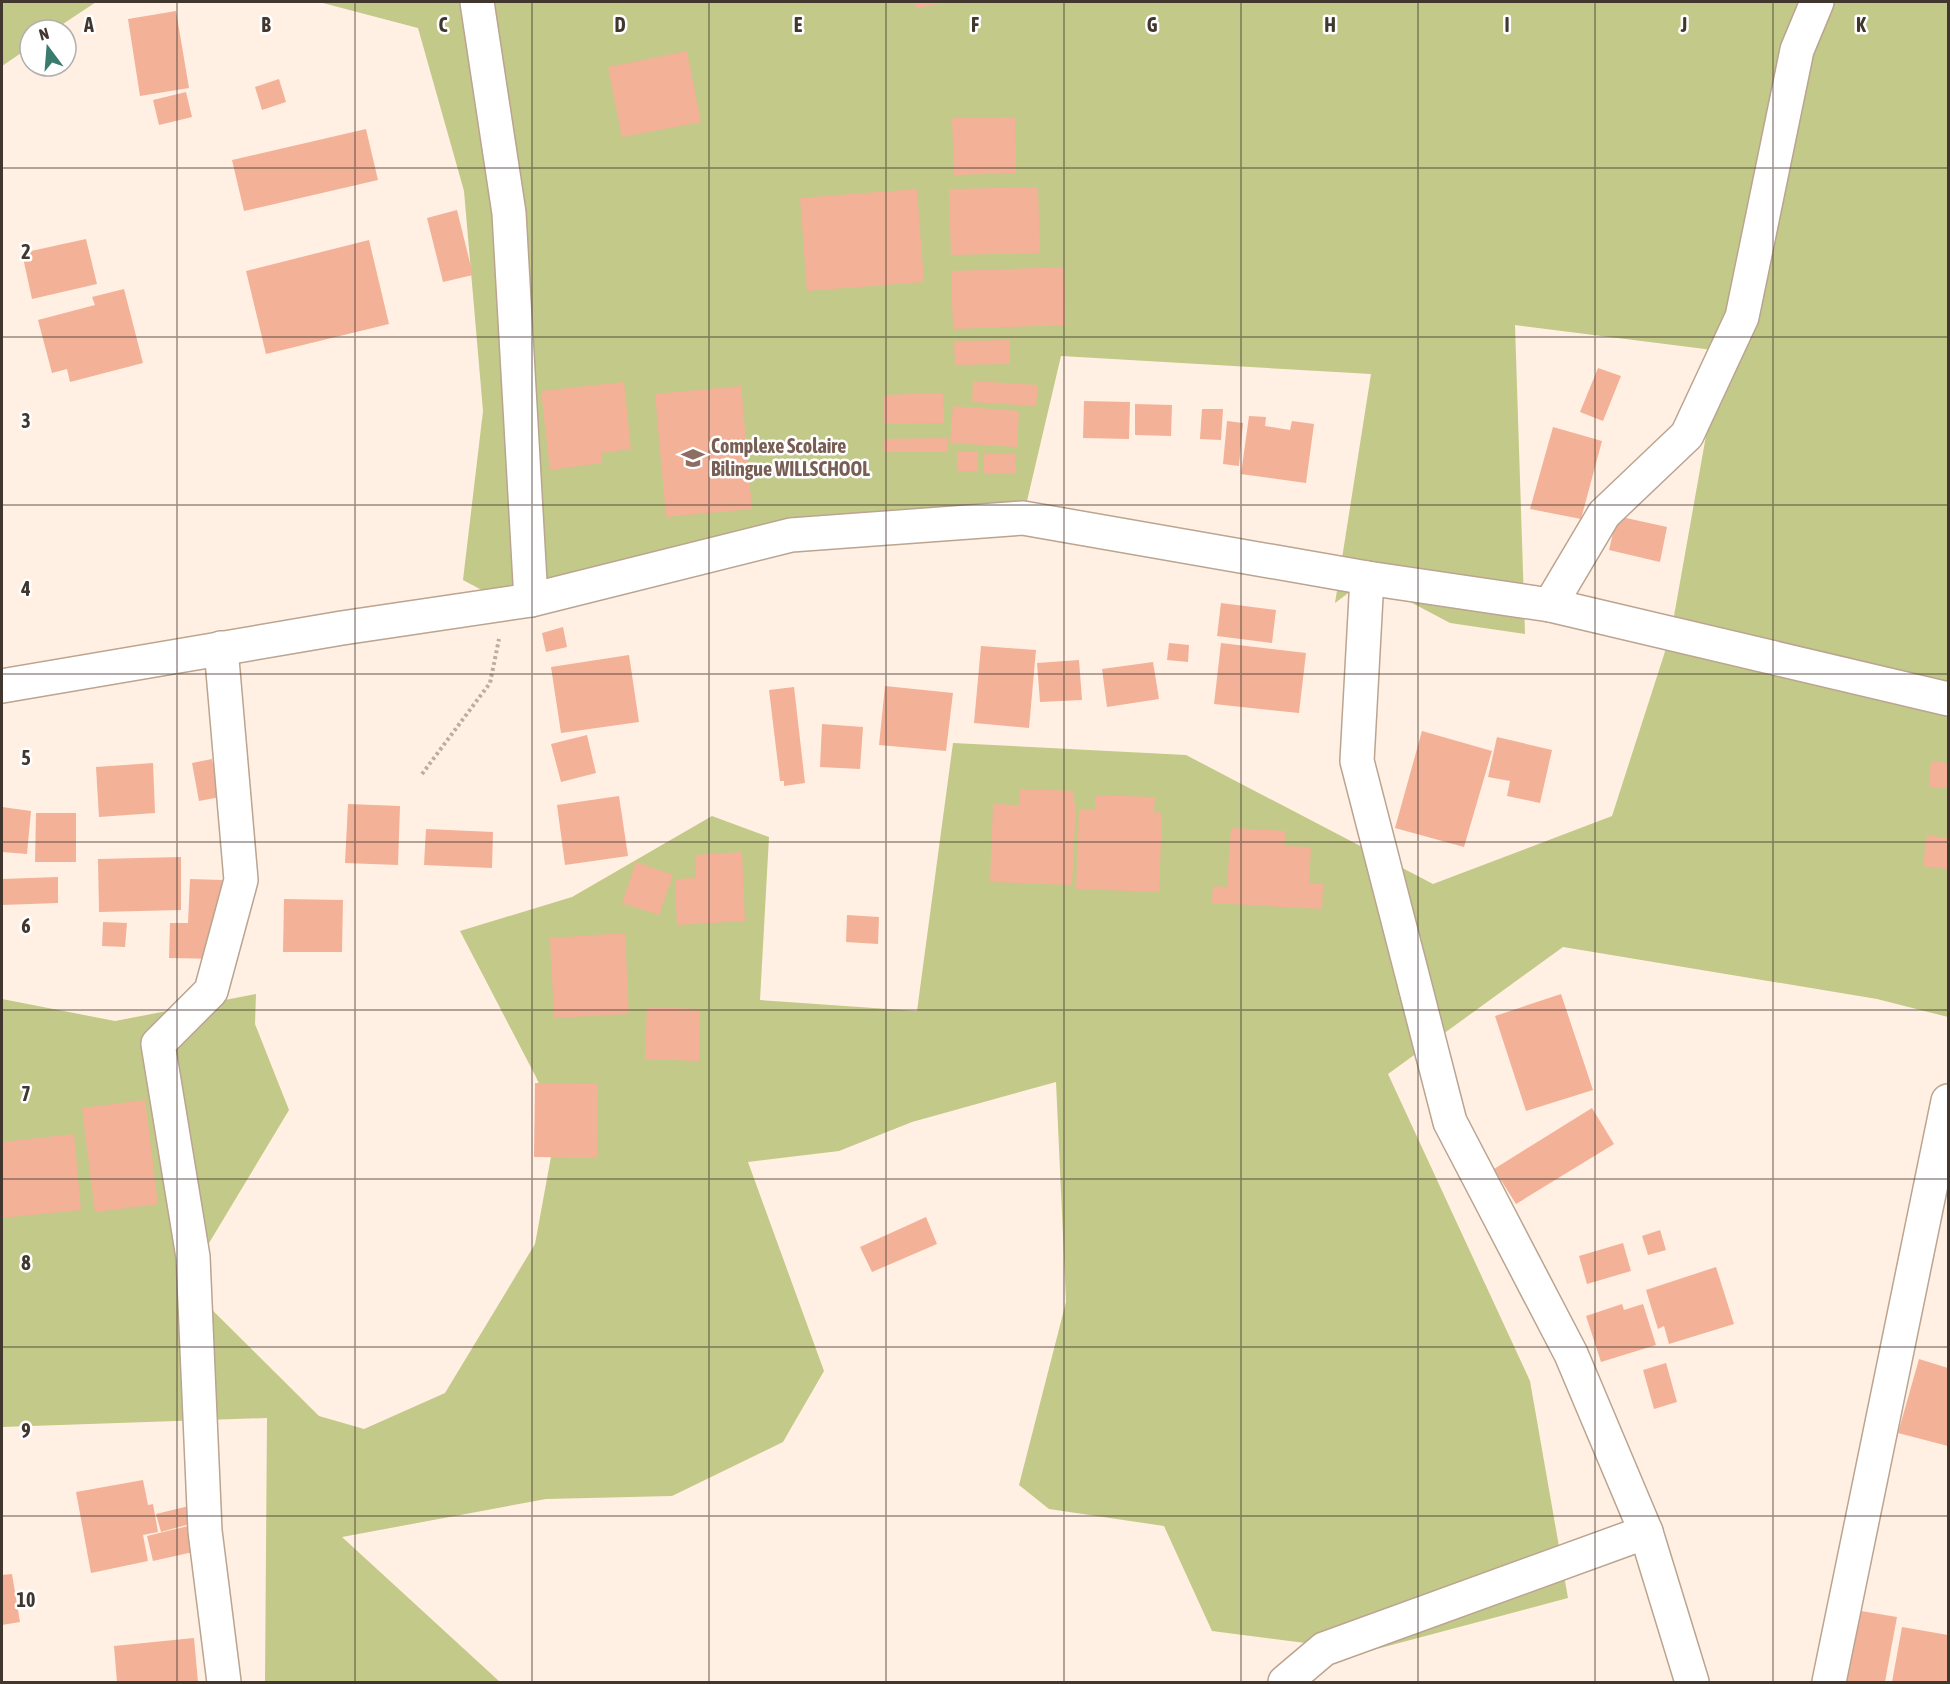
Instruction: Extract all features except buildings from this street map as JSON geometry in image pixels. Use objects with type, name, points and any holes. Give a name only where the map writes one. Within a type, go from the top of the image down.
[{"type":"street","points":[[477,2],[509,213],[518,601]]},
{"type":"street","points":[[1550,605],[1604,514],[1687,435],[1742,317],[1797,50],[1817,2]]},
{"type":"street","points":[[2,686],[221,648],[518,601],[791,535],[1023,518],[1367,578],[1550,605],[1948,699]]},
{"type":"street","points":[[1367,578],[1357,760],[1450,1122],[1571,1354],[1646,1532],[1692,1683]]},
{"type":"street","points":[[221,648],[241,880],[211,991],[158,1044],[193,1257],[205,1531],[224,1683]]},
{"type":"street","points":[[1829,1683],[1948,1101]]},
{"type":"street","points":[[1285,1683],[1324,1649],[1646,1532]]},
{"type":"path","points":[[422,774],[490,683],[518,601]]},
{"type":"green space","points":[[2,2],[96,2],[72,18],[18,18],[18,55],[2,66]]},
{"type":"green space","points":[[319,2],[1948,2],[1948,1017],[1877,999],[1563,947],[1388,1074],[1530,1381],[1568,1598],[1369,1651],[1212,1631],[1164,1526],[1049,1509],[1019,1485],[1066,1302],[1056,1082],[912,1122],[839,1151],[748,1162],[824,1371],[783,1442],[672,1496],[546,1499],[342,1537],[500,1682],[265,1682],[267,1418],[2,1427],[2,999],[115,1021],[256,994],[255,1024],[289,1110],[185,1283],[319,1416],[364,1429],[445,1393],[535,1244],[557,1124],[536,1077],[460,931],[572,897],[712,816],[769,837],[760,1000],[917,1011],[953,743],[1186,755],[1433,884],[1612,816],[1671,633],[1721,351],[1515,325],[1525,634],[1450,623],[1367,579],[1335,603],[1371,374],[1061,356],[1023,518],[791,535],[506,603],[463,580],[483,411],[464,191],[418,28]]},
{"type":"place","name":"Complexe Scolaire Bilingue WILLSCHOOL","points":[[693,458]]}]
